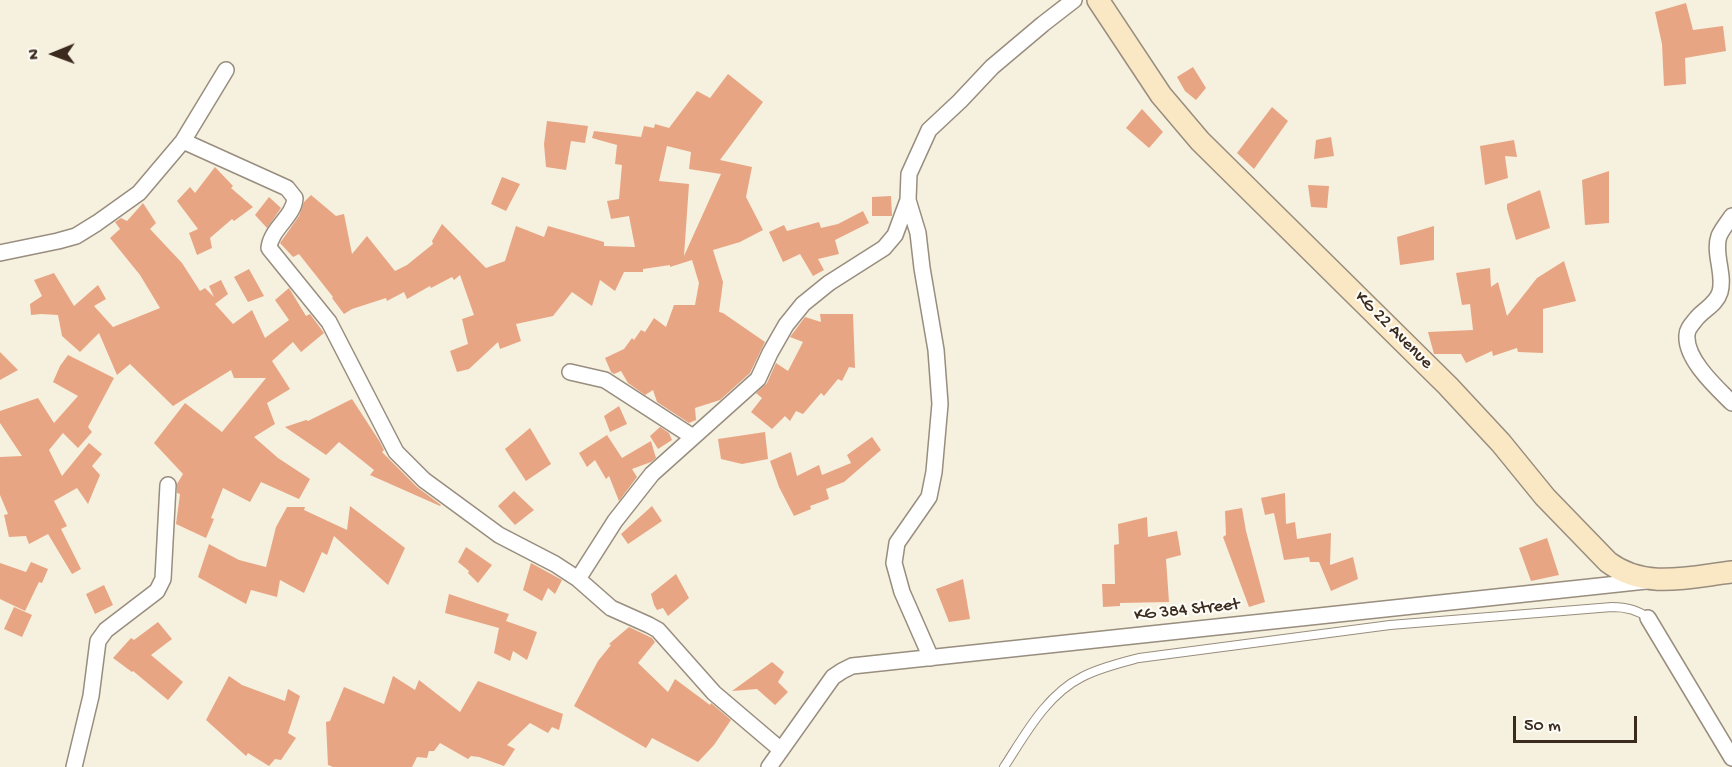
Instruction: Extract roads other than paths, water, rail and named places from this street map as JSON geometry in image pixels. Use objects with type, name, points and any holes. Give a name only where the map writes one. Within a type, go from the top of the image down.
[{"type":"street","points":[[931,658],[902,592],[894,563],[897,543],[929,496],[934,472],[939,404],[936,350],[918,233],[909,200],[909,174],[929,130],[992,67],[1074,0]]},
{"type":"street","name":"KG 22 Avenue","points":[[1098,0],[1161,95],[1200,141],[1449,386],[1501,443],[1545,497],[1592,547],[1618,570],[1633,576],[1658,580],[1732,572]]},
{"type":"street","points":[[0,252],[76,236],[139,193],[183,141],[226,70]]},
{"type":"street","points":[[183,141],[287,188],[295,198],[295,205],[270,240],[269,248],[329,322],[396,452],[424,480],[499,535],[555,564],[578,579],[611,608],[657,630],[714,693],[781,750]]},
{"type":"street","points":[[578,579],[615,521],[652,474],[758,379],[786,325],[803,304],[829,283],[884,248],[895,235],[909,200]]},
{"type":"street","points":[[1732,216],[1719,236],[1720,291],[1716,301],[1697,317],[1687,332],[1687,348],[1699,367],[1732,403]]},
{"type":"street","points":[[570,372],[604,380],[693,437]]},
{"type":"street","points":[[74,767],[91,696],[98,641],[106,630],[157,591],[163,579],[168,485]]},
{"type":"street","name":"KG 384 Street","points":[[769,767],[833,677],[852,666],[1658,580]]},
{"type":"street","points":[[1648,618],[1732,758]]},
{"type":"lane","points":[[1004,767],[1037,718],[1059,694],[1081,677],[1139,658],[1390,625],[1611,607],[1625,607],[1648,618]]}]
